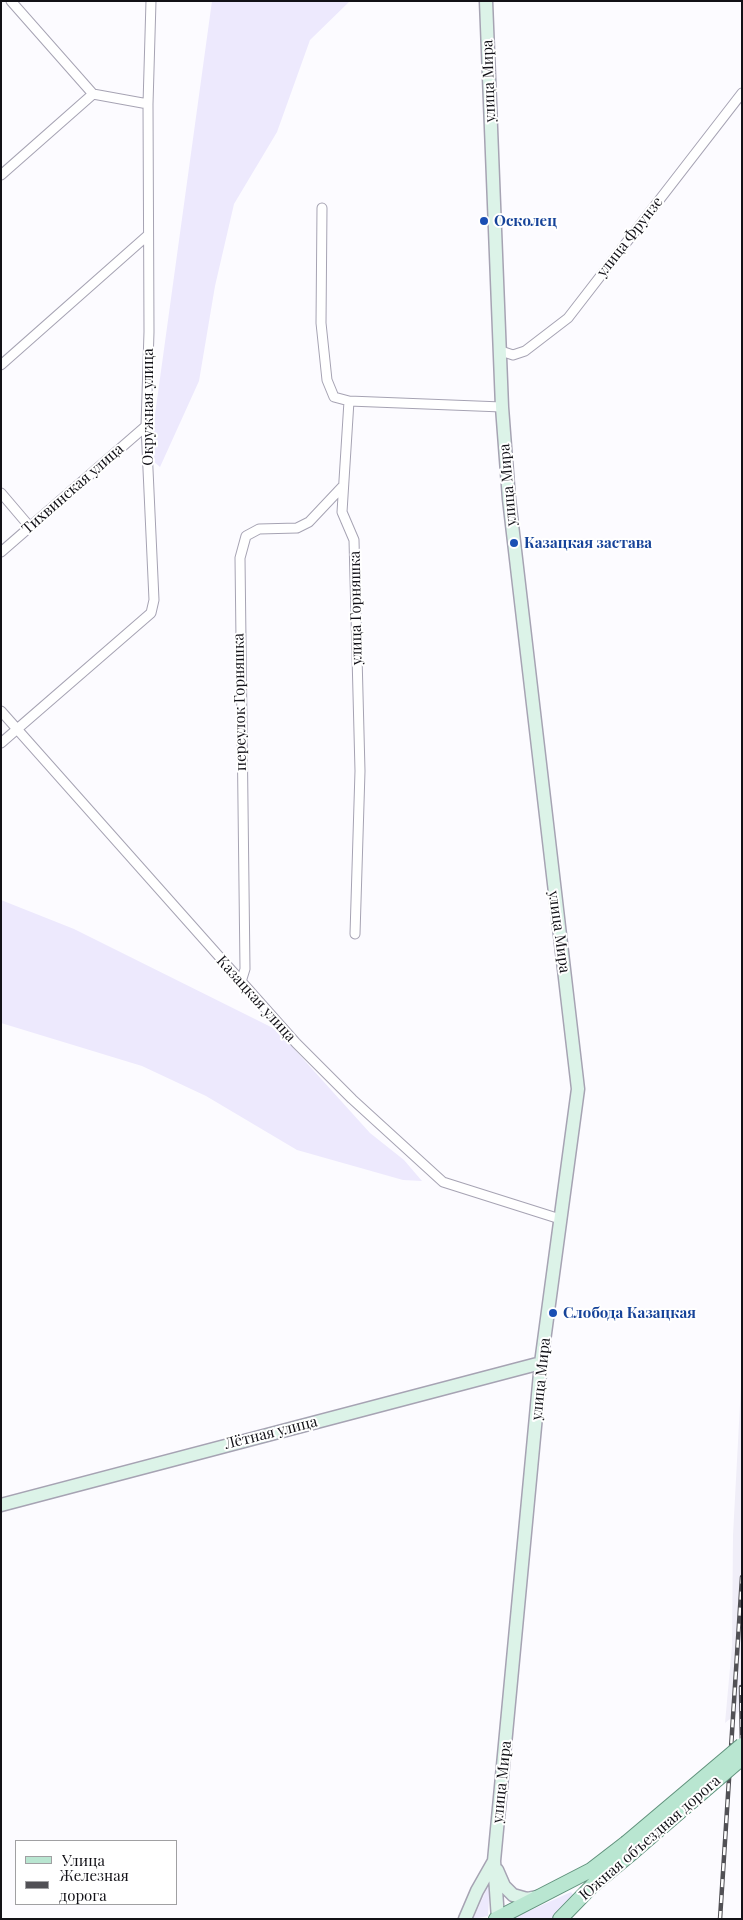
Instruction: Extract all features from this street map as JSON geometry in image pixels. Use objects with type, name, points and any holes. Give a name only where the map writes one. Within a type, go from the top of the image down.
[{"type":"main road","name":"улица Мира","points":[[486,1],[502,407],[517,580],[578,1088],[541,1363],[494,1861],[497,1918]]},
{"type":"main road","name":"Лётная улица","points":[[1,1505],[541,1363]]},
{"type":"main road","name":"Южная объездная дорога","points":[[560,1919],[630,1848],[742,1745]]},
{"type":"main road","name":"Южная объездная дорога","points":[[497,1918],[544,1896],[630,1848],[742,1758]]},
{"type":"main road","name":"улица Мира","points":[[494,1861],[504,1886],[513,1895],[527,1899],[544,1896]]},
{"type":"main road","name":"улица Мира","points":[[465,1919],[477,1890],[494,1861]]},
{"type":"street","points":[[11,1],[93,94],[148,104]]},
{"type":"street","name":"Окружная улица","points":[[1,743],[152,613],[154,600],[146,426],[149,332],[148,104],[151,1]]},
{"type":"street","name":"улица Фрунзе","points":[[501,351],[513,355],[525,351],[568,318],[742,92]]},
{"type":"street","points":[[1,175],[93,94]]},
{"type":"street","points":[[322,208],[321,323],[326,380],[334,397],[349,401],[502,407]]},
{"type":"street","points":[[1,365],[148,235]]},
{"type":"street","name":"улица Горняшка","points":[[349,401],[346,463],[342,487],[342,512],[345,523],[354,540],[360,771],[356,934]]},
{"type":"street","name":"Тихвинская улица","points":[[1,552],[146,426]]},
{"type":"street","name":"переулок Горняшка","points":[[241,982],[245,969],[240,558],[246,536],[259,529],[297,528],[309,522],[342,487]]},
{"type":"street","points":[[1,494],[30,527]]},
{"type":"street","name":"Казацкая улица","points":[[1,711],[296,1043],[352,1099],[442,1182],[560,1219]]},
{"type":"shaded area","points":[[212,1],[350,1],[310,40],[277,132],[234,204],[215,286],[199,381],[160,467],[152,460],[153,429]]},
{"type":"shaded area","points":[[1,900],[74,929],[277,1030],[370,1133],[404,1160],[422,1181],[403,1180],[297,1150],[206,1096],[142,1066],[1,1023]]},
{"type":"shaded area","points":[[742,1367],[742,1709],[725,1723],[732,1646],[733,1535]]},
{"type":"shaded area","points":[[490,1882],[488,1916],[473,1919]]},
{"type":"shaded area","points":[[571,1892],[574,1896],[551,1919],[511,1919]]},
{"type":"railway","points":[[720,1919],[742,1577]]},
{"type":"railway","points":[[741,1687],[742,1748]]},
{"type":"place","name":"Осколец","points":[[484,221]]},
{"type":"place","name":"Казацкая застава","points":[[514,543]]},
{"type":"place","name":"Слобода Казацкая","points":[[553,1313]]}]
